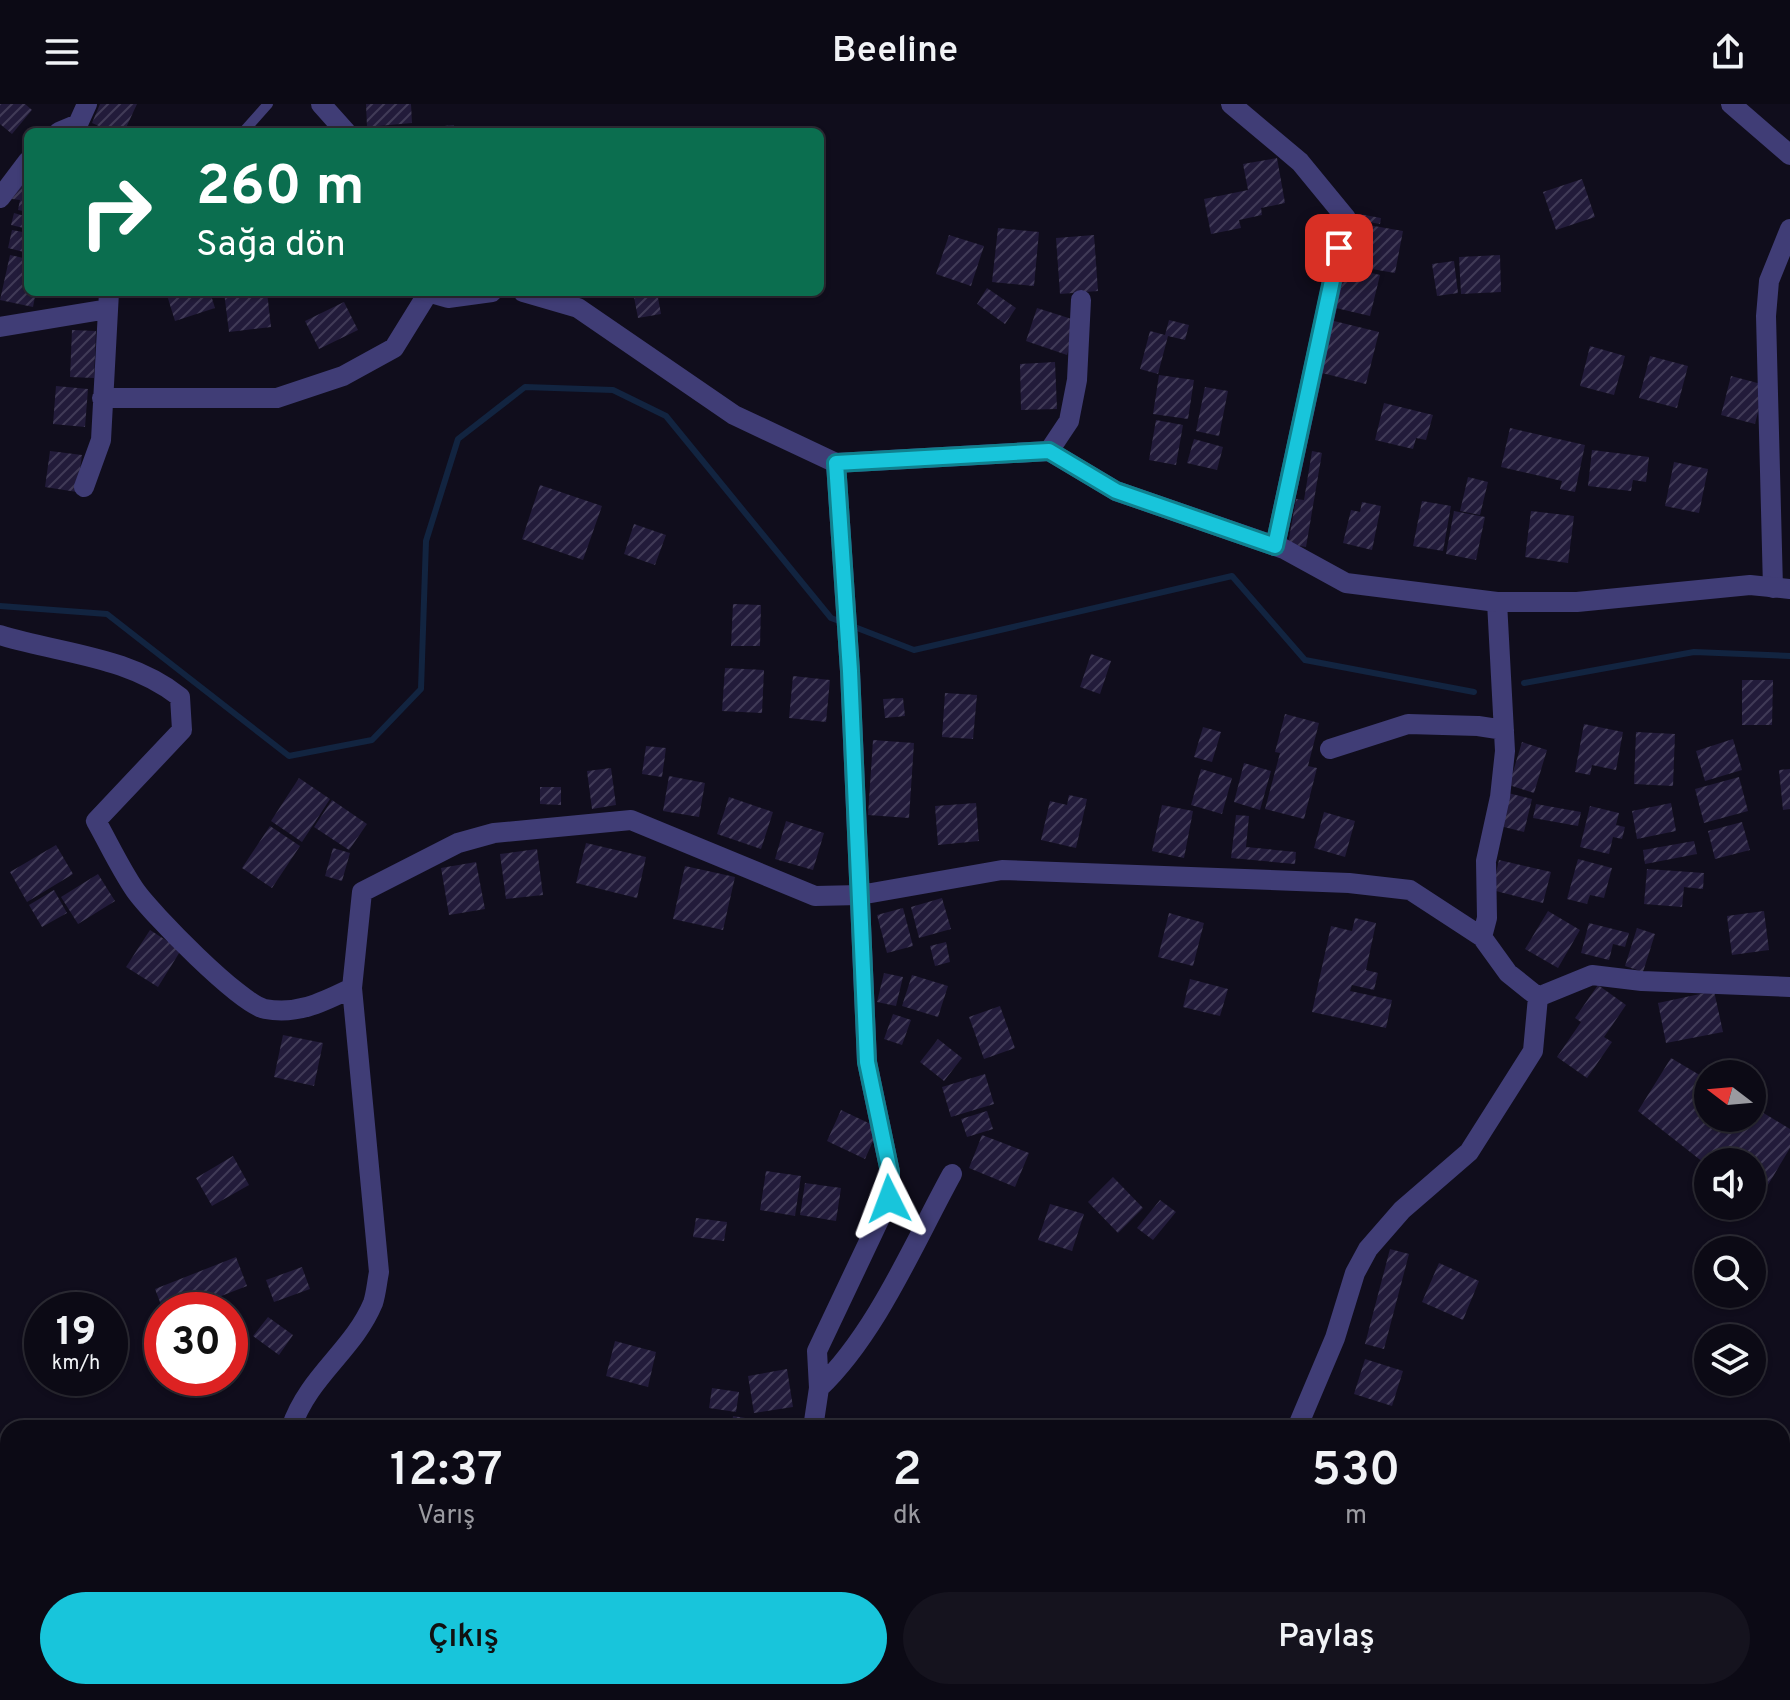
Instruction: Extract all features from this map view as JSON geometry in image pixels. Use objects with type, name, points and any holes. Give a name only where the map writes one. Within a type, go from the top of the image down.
[{"type":"street","points":[[75,128],[87,104]]},
{"type":"street","points":[[321,104],[342,128]]},
{"type":"street","points":[[1231,104],[1300,162],[1346,218],[1275,546]]},
{"type":"street","points":[[1731,104],[1790,155]]},
{"type":"street","points":[[0,198],[24,166]]},
{"type":"street","points":[[537,296],[578,308],[734,415],[777,439],[836,463],[1049,451],[1116,491],[1275,546],[1346,583],[1497,602],[1577,602],[1700,589],[1782,589],[1766,316],[1769,281],[1790,229]]},
{"type":"street","points":[[102,398],[277,398],[343,376],[394,348],[426,296]]},
{"type":"street","points":[[441,296],[463,296]]},
{"type":"street","points":[[0,327],[109,300],[101,440],[84,487]]},
{"type":"street","points":[[1049,451],[1069,421],[1077,380],[1081,300]]},
{"type":"street","points":[[814,1420],[819,1388],[817,1351],[889,1199],[890,1172],[867,1062],[850,671],[836,463]]},
{"type":"street","points":[[1482,937],[1487,918],[1486,861],[1500,797],[1504,730],[1497,602]]},
{"type":"street","points":[[0,635],[104,659],[156,678],[180,697],[182,730],[96,821],[136,892],[185,944],[230,986],[262,1009],[307,1010],[352,988]]},
{"type":"street","points":[[1330,749],[1408,724],[1504,730]]},
{"type":"street","points":[[295,1420],[309,1387],[352,1338],[373,1302],[379,1272],[352,988],[362,892],[458,843],[494,833],[631,820],[815,896],[860,895],[1002,870],[1349,883],[1410,890],[1482,937],[1508,973],[1538,997]]},
{"type":"street","points":[[1538,997],[1592,975],[1642,981],[1790,987]]},
{"type":"street","points":[[1300,1420],[1335,1338],[1355,1273],[1368,1249],[1402,1210],[1469,1152],[1533,1051],[1538,997]]},
{"type":"street","points":[[819,1388],[840,1368],[871,1319],[952,1174]]},
{"type":"lane","points":[[247,128],[268,104]]},
{"type":"building","points":[[0,104],[25,104],[32,110],[12,134],[0,124]]},
{"type":"building","points":[[100,104],[137,104],[126,128],[103,128],[92,123]]},
{"type":"building","points":[[366,104],[411,104],[412,123],[367,127]]},
{"type":"building","points":[[454,125],[454,128],[426,128]]},
{"type":"building","points":[[1277,158],[1285,203],[1261,208],[1262,215],[1239,220],[1241,228],[1211,234],[1204,199],[1248,190],[1243,164]]},
{"type":"building","points":[[1582,179],[1595,217],[1556,230],[1543,192]]},
{"type":"building","points":[[15,183],[24,185],[24,211],[18,210],[20,200],[12,199]]},
{"type":"building","points":[[14,213],[24,216],[24,228],[11,225]]},
{"type":"building","points":[[1359,214],[1381,218],[1380,224],[1357,220]]},
{"type":"building","points":[[1351,222],[1403,231],[1395,273],[1343,264]]},
{"type":"building","points":[[998,228],[1039,232],[1034,286],[992,282]]},
{"type":"building","points":[[12,230],[24,232],[24,252],[8,248]]},
{"type":"building","points":[[949,235],[984,246],[971,286],[936,274]]},
{"type":"building","points":[[1094,235],[1098,291],[1060,294],[1056,238]]},
{"type":"building","points":[[10,255],[24,258],[24,296],[35,296],[33,307],[0,300]]},
{"type":"building","points":[[1500,255],[1501,292],[1461,294],[1459,257]]},
{"type":"building","points":[[1454,261],[1458,293],[1437,296],[1432,264]]},
{"type":"building","points":[[1346,267],[1380,275],[1370,316],[1336,308]]},
{"type":"building","points":[[987,288],[1016,308],[1005,324],[977,304]]},
{"type":"building","points":[[167,296],[211,296],[215,308],[175,321]]},
{"type":"building","points":[[224,296],[267,296],[271,327],[229,332]]},
{"type":"building","points":[[634,296],[658,296],[661,314],[638,318]]},
{"type":"building","points":[[344,302],[358,330],[319,349],[305,321]]},
{"type":"building","points":[[1037,308],[1078,321],[1067,355],[1026,341]]},
{"type":"building","points":[[1169,320],[1189,325],[1185,340],[1168,336],[1158,374],[1140,369],[1150,331],[1165,335]]},
{"type":"building","points":[[1330,320],[1379,332],[1366,384],[1318,372]]},
{"type":"building","points":[[72,330],[96,331],[94,378],[70,377]]},
{"type":"building","points":[[1590,346],[1625,356],[1614,395],[1580,386]]},
{"type":"building","points":[[1650,356],[1688,366],[1677,408],[1639,398]]},
{"type":"building","points":[[1055,362],[1057,409],[1021,410],[1020,364]]},
{"type":"building","points":[[1159,375],[1194,380],[1188,419],[1153,414]]},
{"type":"building","points":[[1731,376],[1765,385],[1755,424],[1721,415]]},
{"type":"building","points":[[56,386],[88,389],[85,427],[53,424]]},
{"type":"building","points":[[1205,387],[1228,391],[1219,436],[1196,431]]},
{"type":"building","points":[[1384,403],[1433,415],[1426,440],[1416,438],[1413,449],[1375,440]]},
{"type":"building","points":[[1156,420],[1183,425],[1176,465],[1149,460]]},
{"type":"building","points":[[1510,428],[1585,445],[1575,492],[1560,489],[1562,481],[1501,467]]},
{"type":"building","points":[[1194,439],[1223,447],[1217,470],[1187,463]]},
{"type":"building","points":[[1592,450],[1649,457],[1646,482],[1633,480],[1631,491],[1588,486]]},
{"type":"building","points":[[50,451],[82,455],[77,492],[45,487]]},
{"type":"building","points":[[1312,451],[1322,453],[1306,547],[1288,544],[1296,499],[1304,500]]},
{"type":"building","points":[[1674,462],[1708,469],[1699,513],[1665,506]]},
{"type":"building","points":[[1468,477],[1488,482],[1480,515],[1460,511]]},
{"type":"building","points":[[540,485],[602,506],[583,560],[522,539]]},
{"type":"building","points":[[1422,501],[1451,506],[1443,551],[1413,546]]},
{"type":"building","points":[[1362,502],[1381,506],[1372,550],[1343,543],[1351,510],[1360,512]]},
{"type":"building","points":[[1454,511],[1485,517],[1476,560],[1446,554]]},
{"type":"building","points":[[1531,511],[1574,516],[1568,563],[1525,557]]},
{"type":"building","points":[[634,524],[666,535],[655,565],[624,554]]},
{"type":"building","points":[[733,604],[761,605],[760,646],[731,646]]},
{"type":"building","points":[[1091,654],[1111,661],[1100,694],[1080,687]]},
{"type":"building","points":[[725,668],[764,670],[762,713],[722,711]]},
{"type":"building","points":[[793,676],[830,680],[826,722],[789,718]]},
{"type":"building","points":[[1742,680],[1773,680],[1772,725],[1742,725]]},
{"type":"building","points":[[945,693],[977,695],[973,739],[942,737]]},
{"type":"building","points":[[903,698],[905,716],[885,718],[883,699]]},
{"type":"building","points":[[1285,714],[1319,723],[1308,766],[1317,768],[1304,819],[1265,809],[1280,753],[1275,752]]},
{"type":"building","points":[[1584,724],[1623,732],[1616,770],[1592,765],[1590,775],[1575,772]]},
{"type":"building","points":[[1203,727],[1221,732],[1212,762],[1194,757]]},
{"type":"building","points":[[1636,732],[1675,734],[1673,786],[1634,784]]},
{"type":"building","points":[[1733,739],[1742,770],[1705,781],[1696,751]]},
{"type":"building","points":[[873,740],[914,743],[909,818],[868,815]]},
{"type":"building","points":[[1522,742],[1547,750],[1534,793],[1509,785]]},
{"type":"building","points":[[646,746],[666,748],[662,777],[642,774]]},
{"type":"building","points":[[1244,763],[1271,771],[1260,810],[1234,802]]},
{"type":"building","points":[[611,768],[616,805],[592,809],[587,771]]},
{"type":"building","points":[[1201,769],[1232,778],[1222,814],[1191,805]]},
{"type":"building","points":[[1790,769],[1790,809],[1783,810],[1779,770]]},
{"type":"building","points":[[669,776],[705,783],[699,817],[663,811]]},
{"type":"building","points":[[1739,777],[1748,811],[1704,823],[1695,789]]},
{"type":"building","points":[[299,778],[330,799],[302,842],[271,821]]},
{"type":"building","points":[[540,787],[561,787],[561,805],[540,804]]},
{"type":"building","points":[[1508,793],[1532,799],[1524,832],[1500,826]]},
{"type":"building","points":[[1069,795],[1087,799],[1076,848],[1041,840],[1050,801],[1067,805]]},
{"type":"building","points":[[729,797],[773,812],[761,849],[717,834]]},
{"type":"building","points":[[332,800],[367,824],[349,850],[314,827]]},
{"type":"building","points":[[976,803],[979,841],[938,845],[935,806]]},
{"type":"building","points":[[1671,803],[1676,831],[1637,839],[1632,811]]},
{"type":"building","points":[[1536,804],[1581,812],[1578,826],[1533,818]]},
{"type":"building","points":[[1162,805],[1193,811],[1184,858],[1152,851]]},
{"type":"building","points":[[1590,806],[1619,813],[1616,825],[1625,827],[1622,839],[1613,837],[1609,854],[1580,847]]},
{"type":"building","points":[[1324,812],[1355,821],[1345,857],[1314,848]]},
{"type":"building","points":[[1236,815],[1249,816],[1246,847],[1296,852],[1295,864],[1231,858]]},
{"type":"building","points":[[786,821],[824,833],[813,870],[775,859]]},
{"type":"building","points":[[1742,822],[1750,850],[1715,859],[1708,831]]},
{"type":"building","points":[[270,826],[300,846],[272,888],[242,868]]},
{"type":"building","points":[[1694,841],[1697,854],[1645,864],[1643,850]]},
{"type":"building","points":[[586,843],[646,857],[637,898],[576,883]]},
{"type":"building","points":[[56,845],[73,874],[27,902],[10,872]]},
{"type":"building","points":[[333,848],[350,853],[342,881],[325,876]]},
{"type":"building","points":[[537,849],[543,895],[506,899],[500,854]]},
{"type":"building","points":[[1578,859],[1612,868],[1604,898],[1590,895],[1587,904],[1567,899]]},
{"type":"building","points":[[1499,860],[1551,872],[1543,903],[1492,890]]},
{"type":"building","points":[[476,862],[485,909],[449,915],[441,868]]},
{"type":"building","points":[[685,866],[735,877],[723,930],[673,919]]},
{"type":"building","points":[[1647,869],[1704,873],[1703,889],[1684,887],[1682,907],[1644,904]]},
{"type":"building","points":[[98,874],[115,901],[78,924],[61,897]]},
{"type":"building","points":[[54,890],[67,913],[42,927],[29,905]]},
{"type":"building","points":[[942,898],[951,929],[919,938],[911,907]]},
{"type":"building","points":[[903,908],[913,946],[887,953],[877,915]]},
{"type":"building","points":[[1548,911],[1580,930],[1558,968],[1525,949]]},
{"type":"building","points":[[1764,911],[1769,950],[1732,955],[1727,916]]},
{"type":"building","points":[[1169,913],[1204,923],[1193,966],[1158,957]]},
{"type":"building","points":[[1355,918],[1376,923],[1366,970],[1378,973],[1374,990],[1352,985],[1350,991],[1392,1000],[1386,1028],[1312,1012],[1331,926],[1352,931]]},
{"type":"building","points":[[1589,923],[1629,933],[1625,947],[1613,944],[1609,960],[1581,953]]},
{"type":"building","points":[[1637,928],[1655,934],[1643,972],[1625,966]]},
{"type":"building","points":[[150,930],[181,950],[158,987],[126,967]]},
{"type":"building","points":[[946,942],[950,962],[935,966],[930,946]]},
{"type":"building","points":[[884,973],[903,977],[896,1006],[877,1002]]},
{"type":"building","points":[[912,975],[948,986],[938,1017],[902,1006]]},
{"type":"building","points":[[1190,979],[1228,989],[1220,1016],[1183,1007]]},
{"type":"building","points":[[1598,985],[1626,1005],[1604,1037],[1612,1042],[1587,1078],[1557,1057],[1581,1022],[1575,1018]]},
{"type":"building","points":[[1714,991],[1723,1032],[1666,1043],[1658,1003]]},
{"type":"building","points":[[1000,1006],[1015,1048],[984,1059],[969,1017]]},
{"type":"building","points":[[893,1014],[911,1020],[902,1045],[884,1039]]},
{"type":"building","points":[[283,1035],[323,1043],[314,1086],[274,1077]]},
{"type":"building","points":[[938,1039],[962,1058],[944,1081],[920,1062]]},
{"type":"building","points":[[1671,1058],[1694,1072],[1694,1132],[1766,1132],[1766,1114],[1790,1129],[1790,1148],[1766,1188],[1766,1148],[1694,1148],[1694,1155],[1638,1111]]},
{"type":"building","points":[[985,1074],[994,1104],[951,1117],[942,1087]]},
{"type":"building","points":[[841,1110],[879,1128],[865,1159],[827,1141]]},
{"type":"building","points":[[987,1111],[993,1129],[967,1137],[961,1119]]},
{"type":"building","points":[[982,1135],[1029,1153],[1015,1187],[969,1168]]},
{"type":"building","points":[[233,1156],[249,1185],[212,1206],[196,1178]]},
{"type":"building","points":[[766,1171],[801,1176],[795,1216],[760,1210]]},
{"type":"building","points":[[1113,1177],[1143,1208],[1118,1233],[1088,1202]]},
{"type":"building","points":[[805,1183],[841,1188],[836,1221],[800,1215]]},
{"type":"building","points":[[1160,1200],[1176,1212],[1153,1240],[1137,1228]]},
{"type":"building","points":[[1050,1204],[1084,1214],[1072,1251],[1038,1240]]},
{"type":"building","points":[[696,1218],[727,1222],[724,1241],[693,1237]]},
{"type":"building","points":[[1390,1249],[1409,1254],[1384,1349],[1365,1344]]},
{"type":"building","points":[[236,1257],[247,1286],[232,1292],[156,1292],[155,1289]]},
{"type":"building","points":[[1439,1263],[1479,1281],[1463,1320],[1422,1302]]},
{"type":"building","points":[[302,1267],[310,1289],[274,1302],[266,1280]]},
{"type":"building","points":[[268,1317],[293,1335],[279,1355],[253,1336]]},
{"type":"building","points":[[615,1341],[656,1352],[648,1387],[606,1376]]},
{"type":"building","points":[[1365,1359],[1403,1371],[1392,1406],[1354,1394]]},
{"type":"building","points":[[787,1369],[793,1407],[754,1413],[748,1376]]},
{"type":"building","points":[[712,1388],[739,1392],[736,1412],[709,1408]]},
{"type":"building","points":[[733,1416],[758,1420],[732,1420]]},
{"type":"waterway","points":[[0,606],[107,614],[289,756],[372,740],[421,689],[426,541],[458,439],[525,387],[613,390],[666,416],[831,618],[842,622]]},
{"type":"waterway","points":[[852,626],[914,650],[1232,576],[1305,660],[1474,692]]},
{"type":"waterway","points":[[1524,683],[1694,652],[1790,656]]},
{"type":"route","points":[[889,1199],[890,1172],[867,1062],[850,671],[836,463],[1049,451],[1116,491],[1275,546],[1339,248]]}]
